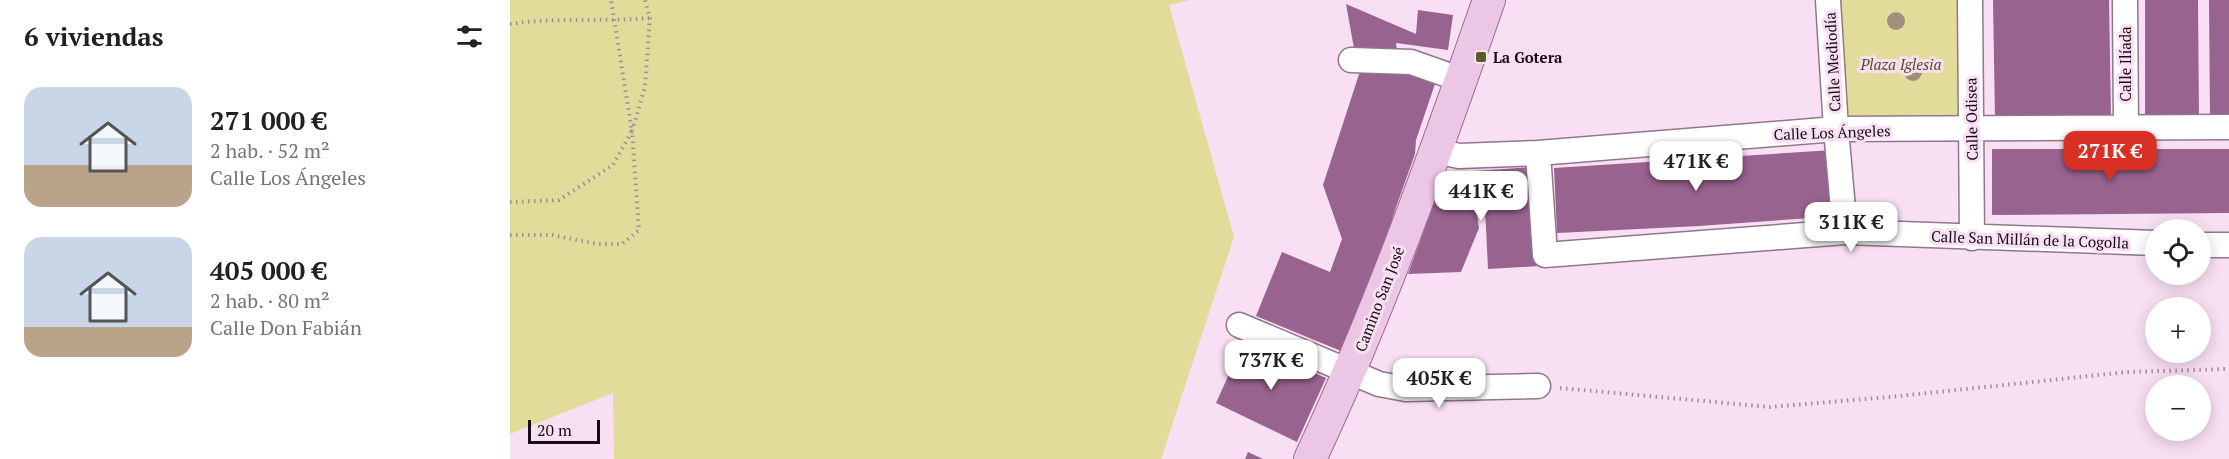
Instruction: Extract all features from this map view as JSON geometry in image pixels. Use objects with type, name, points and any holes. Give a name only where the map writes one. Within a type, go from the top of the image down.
[{"type":"main road","name":"Camino San José","points":[[1310,459],[1350,372],[1436,151],[1489,0]]},
{"type":"street","name":"Calle Mediodía","points":[[1828,0],[1845,232]]},
{"type":"street","name":"Calle Odisea","points":[[1970,0],[1972,238]]},
{"type":"street","name":"Calle Ilíada","points":[[2125,0],[2126,128]]},
{"type":"street","points":[[1351,60],[1411,62],[1462,80]]},
{"type":"street","name":"Calle Los Ángeles","points":[[1436,151],[1459,156],[1538,153],[1836,129],[2229,128]]},
{"type":"street","name":"Calle San Millán de la Cogolla","points":[[1538,153],[1545,255],[1845,232],[2145,243]]},
{"type":"street","points":[[2211,245],[2229,245]]},
{"type":"street","points":[[1239,325],[1379,384],[1406,389],[1538,386]]},
{"type":"path","points":[[510,235],[552,236],[597,244],[622,244],[639,231],[632,131],[613,21],[612,0]]},
{"type":"path","points":[[510,202],[559,200],[613,165],[632,131],[645,87],[650,18],[645,0]]},
{"type":"path","points":[[510,24],[530,21],[613,21],[650,18]]},
{"type":"path","points":[[1538,386],[1770,407],[2127,372],[2229,369]]},
{"type":"green space","points":[[510,0],[1190,0],[1169,5],[1234,237],[1161,459],[614,459],[613,393],[510,434]]},
{"type":"green space","name":"Plaza Iglesia","points":[[1828,0],[1970,0],[1971,129],[1836,129]]},
{"type":"building","points":[[1993,0],[2109,0],[2111,119],[1995,119]]},
{"type":"building","points":[[2145,0],[2198,0],[2199,117],[2145,116]]},
{"type":"building","points":[[2209,0],[2229,0],[2229,117],[2210,117]]},
{"type":"building","points":[[1346,4],[1416,34],[1418,10],[1453,15],[1448,50],[1396,43],[1397,50],[1355,54]]},
{"type":"building","points":[[1362,65],[1400,67],[1436,81],[1416,140],[1415,154],[1386,240],[1341,351],[1256,316],[1282,252],[1330,272],[1342,239],[1323,185]]},
{"type":"building","points":[[1992,149],[2229,149],[2229,213],[1992,215]]},
{"type":"building","points":[[1833,150],[1838,216],[1557,233],[1554,168]]},
{"type":"building","points":[[1532,167],[1539,266],[1488,269],[1485,207],[1476,209],[1479,228],[1461,272],[1408,274],[1445,173]]},
{"type":"building","points":[[1244,341],[1326,378],[1297,442],[1216,403]]},
{"type":"building","points":[[1248,452],[1263,459],[1245,459]]},
{"type":"place","name":"La Gotera","points":[[1481,57]]}]
